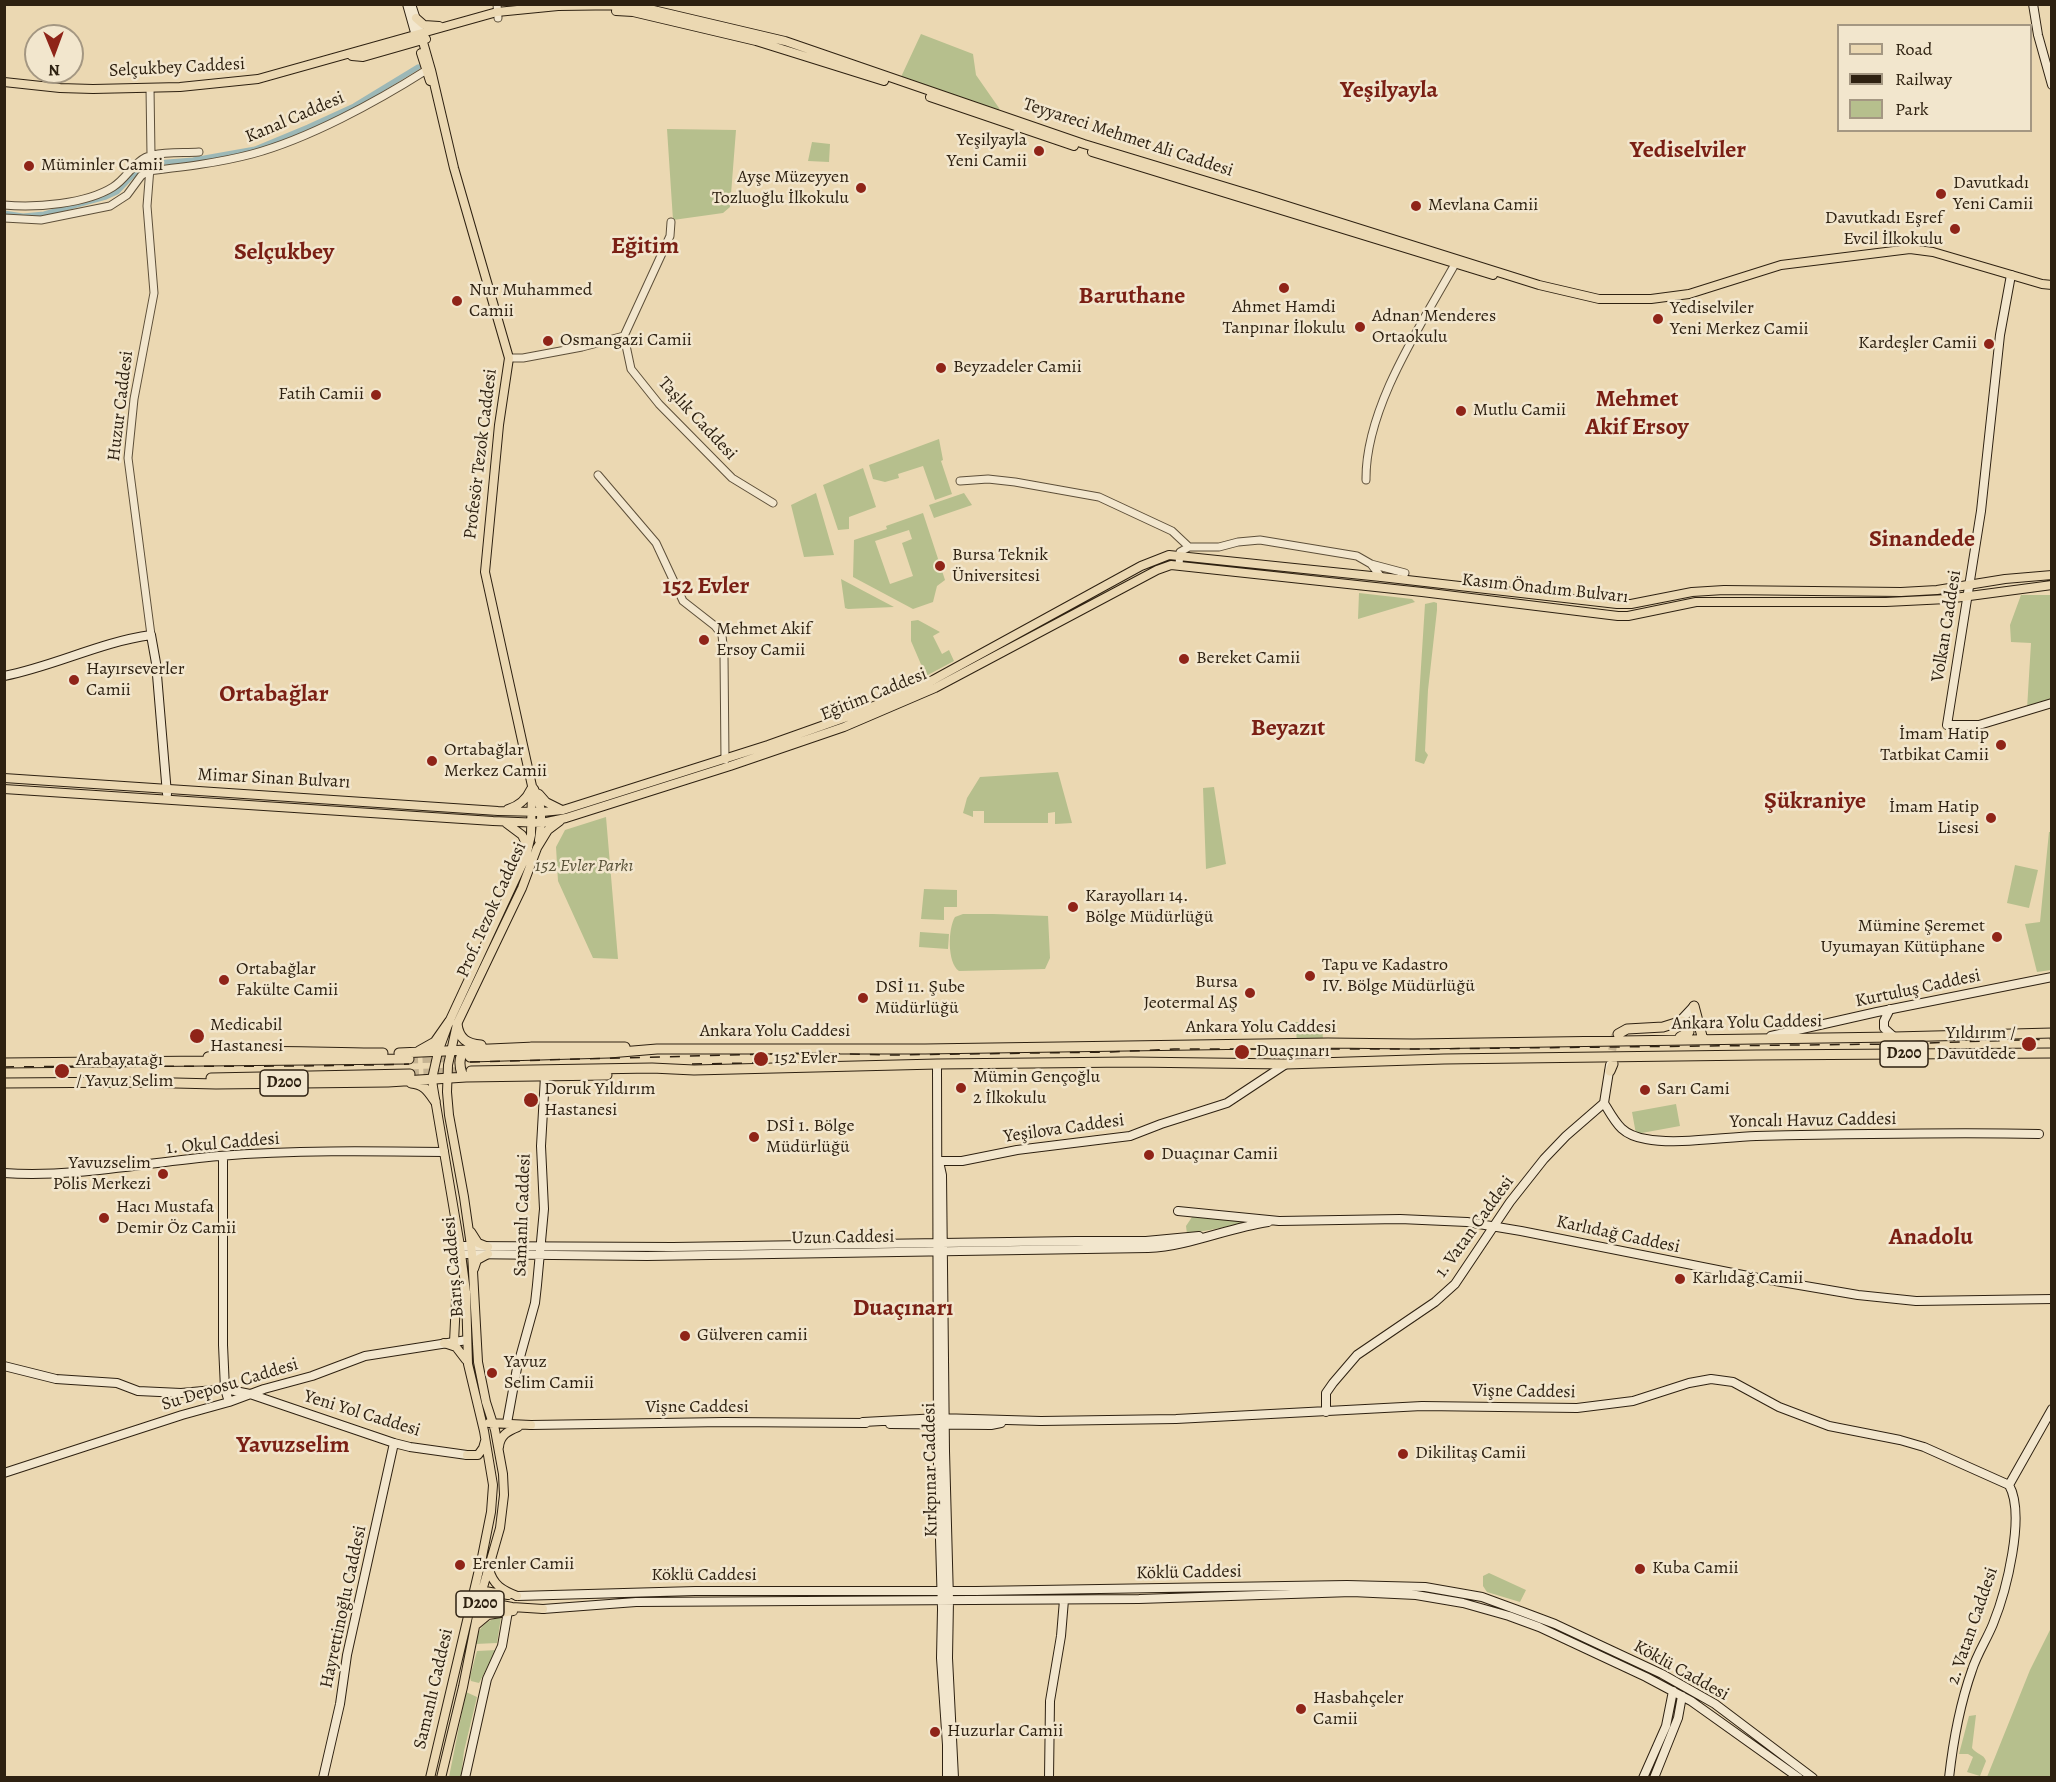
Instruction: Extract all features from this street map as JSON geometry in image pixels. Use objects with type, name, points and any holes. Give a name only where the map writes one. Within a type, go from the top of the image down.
[{"type":"highway","points":[[1694,1006],[1701,1038]]},
{"type":"highway","points":[[1617,1034],[1627,1029],[1663,1028],[1681,1020],[1691,1022],[1701,1038]]},
{"type":"highway","points":[[1666,1040],[1688,1034],[1690,1030],[1688,1024],[1681,1020]]},
{"type":"highway","points":[[410,1055],[429,1047],[453,1023],[458,1034],[466,1042],[473,1044],[657,1049]]},
{"type":"highway","name":"Ankara Yolu Caddesi","points":[[468,1053],[609,1053],[657,1049],[1413,1044],[1701,1038],[1755,1040],[2052,1033]]},
{"type":"highway","points":[[468,1074],[462,1074],[459,1059],[461,1054],[535,1047]]},
{"type":"highway","points":[[4,1063],[182,1062],[221,1055],[330,1052],[410,1055],[451,1051],[468,1053]]},
{"type":"highway","name":"Ankara Yolu Caddesi","points":[[468,1074],[651,1068],[694,1070],[937,1064],[1131,1062],[1287,1064],[1710,1055],[2052,1053]]},
{"type":"highway","points":[[410,1055],[413,1072],[410,1077]]},
{"type":"highway","name":"D200","points":[[135,1082],[230,1077],[432,1079],[468,1074],[545,1076],[652,1074],[694,1070]]},
{"type":"highway","name":"D200","points":[[388,1082],[410,1077]]},
{"type":"highway","name":"D200","points":[[4,1083],[388,1082],[420,1084],[435,1101]]},
{"type":"main road","points":[[406,4],[431,70],[436,95]]},
{"type":"main road","points":[[411,4],[416,18],[425,71],[436,95]]},
{"type":"main road","points":[[2033,4],[2038,34],[2052,85]]},
{"type":"main road","name":"Teyyareci Mehmet Ali Caddesi","points":[[419,38],[446,26],[497,12],[558,6],[632,5],[785,41],[1084,144],[1584,297],[1630,299],[1669,297],[1689,294],[1781,265],[1917,249],[2051,285]]},
{"type":"main road","name":"Teyyareci Mehmet Ali Caddesi","points":[[419,38],[453,30],[497,12],[633,12],[756,41],[890,83],[1122,162],[1582,301],[1641,305],[1682,301],[1828,259]]},
{"type":"main road","points":[[416,18],[429,26],[446,26]]},
{"type":"main road","name":"Selçukbey Caddesi","points":[[4,82],[60,88],[150,88],[258,79],[348,55],[363,57],[419,38]]},
{"type":"main road","name":"Profesör Tezok Caddesi","points":[[436,95],[454,168],[509,358],[499,425],[485,572],[532,786]]},
{"type":"main road","name":"Volkan Caddesi","points":[[2011,275],[2000,335],[1983,500],[1947,725],[1979,724],[2052,704]]},
{"type":"main road","name":"Eğitim Caddesi","points":[[564,814],[858,713],[925,684],[1141,566],[1169,555],[1182,559]]},
{"type":"main road","name":"Kasım Önadım Bulvarı","points":[[1182,559],[1381,577],[1617,604],[1630,604],[1692,592],[1724,590],[1901,592],[2052,575]]},
{"type":"main road","name":"Kasım Önadım Bulvarı","points":[[1182,559],[1618,616],[1696,602],[1886,602],[1966,596],[2052,585]]},
{"type":"main road","name":"Eğitim Caddesi","points":[[542,812],[564,814],[730,766],[878,713],[935,688],[1157,570],[1182,559]]},
{"type":"main road","points":[[4,676],[129,638],[151,635]]},
{"type":"main road","name":"Huzur Caddesi","points":[[151,635],[156,663],[167,799]]},
{"type":"main road","name":"Mimar Sinan Bulvarı","points":[[4,778],[542,812]]},
{"type":"main road","points":[[498,811],[516,806],[528,794],[532,786]]},
{"type":"main road","points":[[532,786],[541,804],[542,812],[537,848]]},
{"type":"main road","points":[[532,786],[546,802],[564,814]]},
{"type":"main road","name":"Prof. Tezok Caddesi","points":[[453,1023],[528,848],[532,822],[532,786]]},
{"type":"main road","points":[[119,796],[130,793],[162,793],[161,790],[154,788]]},
{"type":"main road","name":"Mimar Sinan Bulvarı","points":[[4,789],[503,822],[542,823],[564,814]]},
{"type":"main road","points":[[180,800],[175,797],[177,794],[202,795],[213,792]]},
{"type":"main road","name":"Prof. Tezok Caddesi","points":[[453,1023],[522,888],[537,848],[548,830],[564,814]]},
{"type":"main road","points":[[503,822],[522,835],[528,848]]},
{"type":"main road","name":"Kurtuluş Caddesi","points":[[1755,1040],[1890,1009],[2052,977]]},
{"type":"main road","points":[[1681,1020],[1694,1006]]},
{"type":"main road","points":[[1890,1009],[1884,1021],[1884,1028],[1894,1037]]},
{"type":"main road","points":[[1861,1016],[1884,1021]]},
{"type":"main road","points":[[432,1079],[438,1052],[453,1023]]},
{"type":"main road","name":"Barış Caddesi","points":[[453,1023],[447,1100],[472,1250],[478,1362],[486,1402],[494,1426]]},
{"type":"main road","name":"Kırkpınar Caddesi","points":[[937,1064],[938,1161],[942,1175],[940,1247],[942,1422],[938,1490],[946,1600],[954,1778]]},
{"type":"main road","name":"Yeşilova Caddesi","points":[[938,1161],[962,1161],[1017,1150],[1130,1136],[1227,1103],[1287,1064]]},
{"type":"main road","points":[[1604,1103],[1611,1067]]},
{"type":"main road","name":"Samanlı Caddesi","points":[[507,1423],[517,1368],[535,1303],[543,1209],[542,1146],[545,1076]]},
{"type":"main road","name":"Barış Caddesi","points":[[432,1079],[461,1250],[466,1292],[468,1364],[484,1431]]},
{"type":"main road","name":"Yoncalı Havuz Caddesi","points":[[1604,1103],[1618,1128],[1647,1140],[1777,1136],[2039,1134]]},
{"type":"main road","name":"1. Vatan Caddesi","points":[[1326,1412],[1326,1393],[1357,1355],[1435,1302],[1455,1284],[1510,1202],[1544,1159],[1566,1136],[1604,1103]]},
{"type":"main road","name":"1. Okul Caddesi","points":[[4,1173],[44,1174],[223,1156],[285,1153],[444,1152]]},
{"type":"main road","points":[[223,1156],[222,1345],[225,1389],[229,1402]]},
{"type":"main road","name":"Karlıdağ Caddesi","points":[[1178,1211],[1279,1221],[1467,1222],[1858,1295],[1916,1301],[2052,1299]]},
{"type":"main road","name":"Uzun Caddesi","points":[[461,1250],[647,1256],[940,1247],[1171,1247],[1224,1232],[1279,1221]]},
{"type":"main road","points":[[469,1227],[474,1239],[488,1250],[477,1260],[474,1272]]},
{"type":"main road","points":[[454,1342],[457,1296],[466,1292]]},
{"type":"main road","points":[[467,1340],[477,1337]]},
{"type":"main road","name":"Su Deposu Caddesi","points":[[4,1473],[182,1415],[312,1376],[365,1356],[467,1340]]},
{"type":"main road","points":[[444,1343],[460,1350],[468,1364]]},
{"type":"main road","name":"Yeni Yol Caddesi","points":[[4,1366],[56,1379],[117,1383],[138,1390],[181,1393],[225,1389],[250,1394],[394,1443],[467,1455]]},
{"type":"main road","name":"Vişne Caddesi","points":[[531,1425],[942,1422],[991,1425],[1015,1421],[1112,1421],[1422,1406],[1598,1407],[1633,1401],[1703,1380],[1722,1380],[1733,1382],[1804,1418],[1843,1430],[1911,1443],[2010,1485]]},
{"type":"main road","points":[[486,1402],[493,1416],[507,1423]]},
{"type":"main road","points":[[2010,1485],[2052,1409]]},
{"type":"main road","points":[[467,1455],[478,1455],[483,1448],[484,1431],[494,1426],[507,1423],[531,1425]]},
{"type":"main road","points":[[494,1426],[531,1425]]},
{"type":"main road","name":"Samanlı Caddesi","points":[[478,1590],[489,1565],[500,1528],[503,1506],[503,1474],[494,1426]]},
{"type":"main road","points":[[499,1456],[501,1438],[508,1431],[518,1427]]},
{"type":"main road","name":"Samanlı Caddesi","points":[[430,1778],[476,1601],[491,1512],[493,1485],[484,1431]]},
{"type":"main road","name":"Hayrettinoğlu Caddesi","points":[[323,1778],[340,1704],[347,1655],[394,1443]]},
{"type":"main road","points":[[467,1455],[491,1465]]},
{"type":"main road","name":"2. Vatan Caddesi","points":[[1948,1778],[1972,1668],[1993,1624],[2008,1577],[2015,1524],[2015,1498],[2010,1485]]},
{"type":"main road","points":[[489,1565],[495,1583],[517,1596]]},
{"type":"main road","name":"Köklü Caddesi","points":[[517,1596],[671,1591],[1347,1585],[1425,1587],[1482,1597],[1555,1624],[1674,1680],[1715,1704],[1813,1778]]},
{"type":"main road","points":[[478,1590],[517,1596]]},
{"type":"main road","name":"Köklü Caddesi","points":[[543,1609],[636,1602],[1064,1600],[1352,1592],[1385,1592],[1439,1598],[1479,1606],[1539,1627],[1661,1685],[1698,1705],[1799,1778]]},
{"type":"main road","name":"Kırkpınar Caddesi","points":[[946,1600],[941,1658],[947,1778]]},
{"type":"main road","points":[[1050,1778],[1050,1701],[1061,1636],[1064,1600]]},
{"type":"main road","points":[[476,1601],[543,1609]]},
{"type":"main road","name":"Samanlı Caddesi","points":[[441,1778],[476,1625],[476,1601]]},
{"type":"main road","points":[[476,1625],[488,1615],[508,1611],[543,1609]]},
{"type":"main road","points":[[465,1778],[487,1679],[502,1646],[508,1611]]},
{"type":"main road","points":[[1661,1685],[1668,1694],[1669,1714]]},
{"type":"main road","points":[[1643,1778],[1669,1714],[1673,1691]]},
{"type":"main road","points":[[1654,1778],[1678,1718],[1683,1696]]},
{"type":"main road","points":[[1678,1718],[1690,1707],[1698,1705]]},
{"type":"street","name":"Kanal Caddesi","points":[[148,171],[200,165],[253,154],[286,142],[394,91],[425,71]]},
{"type":"street","name":"Huzur Caddesi","points":[[150,88],[151,157],[148,171],[147,207],[154,293],[134,399],[128,458],[151,635]]},
{"type":"street","points":[[4,205],[30,208],[80,199],[104,192],[116,185],[132,166],[151,157],[199,152]]},
{"type":"street","points":[[4,218],[41,220],[110,206],[127,195],[141,176],[148,171]]},
{"type":"street","points":[[509,358],[523,358],[582,347],[624,336],[670,236],[672,222]]},
{"type":"street","points":[[1366,480],[1366,459],[1381,407],[1414,332],[1455,264]]},
{"type":"street","name":"Taşlık Caddesi","points":[[624,336],[631,369],[658,404],[732,478],[772,503]]},
{"type":"street","points":[[598,475],[656,543],[683,601],[715,626],[722,635],[724,760]]},
{"type":"street","points":[[960,481],[988,479],[1015,482],[1099,497],[1172,531],[1189,547]]},
{"type":"street","points":[[1182,559],[1183,549],[1189,547],[1219,547],[1260,540],[1357,556],[1371,564],[1405,573]]},
{"type":"street","points":[[1371,564],[1381,577]]},
{"type":"green space","points":[[921,34],[973,54],[976,75],[999,108],[1000,113],[901,77]]},
{"type":"green space","points":[[667,129],[736,130],[730,207],[723,213],[673,220]]},
{"type":"green space","points":[[812,142],[830,144],[829,162],[808,161]]},
{"type":"green space","points":[[939,439],[943,460],[941,461],[952,494],[935,500],[923,466],[898,474],[899,478],[885,482],[873,479],[869,465]]},
{"type":"green space","points":[[863,468],[876,507],[849,517],[849,529],[838,530],[823,485]]},
{"type":"green space","points":[[816,493],[834,555],[804,557],[791,505]]},
{"type":"green space","points":[[964,493],[972,505],[934,518],[929,505]]},
{"type":"green space","points":[[923,513],[945,580],[937,586],[933,602],[913,609],[853,577],[854,540],[887,529],[886,526]],"holes":[[[909,530],[912,539],[902,543],[913,576],[890,584],[875,541]]]},
{"type":"green space","points":[[841,579],[894,607],[845,608]]},
{"type":"green space","points":[[1359,593],[1412,599],[1415,602],[1358,619]]},
{"type":"green space","points":[[2021,595],[2051,595],[2051,702],[2027,709],[2031,643],[2011,642],[2010,625]]},
{"type":"green space","points":[[1437,603],[1437,610],[1428,690],[1425,751],[1428,755],[1424,764],[1415,761],[1425,604]]},
{"type":"green space","points":[[918,620],[940,632],[933,636],[942,654],[949,650],[954,661],[926,676],[911,641],[911,621]]},
{"type":"green space","points":[[1058,772],[1072,823],[1055,824],[1055,812],[1048,813],[1048,823],[984,823],[984,811],[973,811],[973,817],[963,813],[967,798],[980,777]]},
{"type":"green space","points":[[1214,787],[1226,864],[1206,869],[1203,788]]},
{"type":"green space","name":"152 Evler Parkı","points":[[606,817],[618,959],[593,958],[558,881],[556,847],[565,830]]},
{"type":"green space","points":[[2049,832],[2052,832],[2051,970],[2037,972],[2025,924],[2040,922]]},
{"type":"green space","points":[[2015,865],[2038,870],[2029,908],[2007,903]]},
{"type":"green space","points":[[924,889],[957,890],[957,907],[944,907],[944,920],[921,919]]},
{"type":"green space","points":[[963,914],[1048,916],[1050,958],[1045,969],[959,971],[955,967],[950,945],[951,929],[955,917]]},
{"type":"green space","points":[[920,932],[949,934],[948,949],[919,947]]},
{"type":"green space","points":[[1295,1022],[1322,1022],[1323,1041],[1297,1041]]},
{"type":"green space","points":[[1676,1104],[1680,1126],[1636,1134],[1632,1112]]},
{"type":"green space","points":[[1192,1217],[1243,1221],[1243,1224],[1187,1234],[1186,1226]]},
{"type":"green space","points":[[1489,1573],[1526,1590],[1520,1602],[1487,1592],[1483,1586],[1483,1576]]},
{"type":"green space","points":[[501,1617],[497,1643],[475,1644],[483,1626]]},
{"type":"green space","points":[[2051,1628],[2051,1777],[1987,1777],[2030,1670]]},
{"type":"green space","points":[[497,1650],[479,1683],[471,1681],[477,1651]]},
{"type":"green space","points":[[466,1692],[477,1697],[464,1751],[461,1777],[449,1777]]},
{"type":"green space","points":[[1976,1715],[1972,1748],[1986,1761],[1980,1776],[1967,1772],[1973,1757],[1968,1754],[1959,1754],[1969,1716]]},
{"type":"waterway","points":[[4,213],[23,216],[44,214],[106,197],[117,192],[138,170],[155,163],[193,160],[255,149],[354,106],[418,67]]},
{"type":"tunnel","points":[[1610,1062],[1615,1035]]},
{"type":"tunnel","points":[[409,1059],[468,1057]]},
{"type":"tunnel","points":[[410,1074],[471,1071]]},
{"type":"railway","points":[[470,1062],[806,1053],[891,1055],[1174,1049],[1895,1044],[2052,1039]]},
{"type":"railway","points":[[692,1064],[755,1063]]},
{"type":"railway","points":[[4,1067],[409,1064]]},
{"type":"place","name":"Yeşilyayla Yeni Camii","points":[[1039,151]]},
{"type":"place","name":"Müminler Camii","points":[[29,166]]},
{"type":"place","name":"Ayşe Müzeyyen Tozluoğlu İlkokulu","points":[[861,188]]},
{"type":"place","name":"Davutkadı Yeni Camii","points":[[1941,194]]},
{"type":"place","name":"Mevlana Camii","points":[[1416,206]]},
{"type":"place","name":"Davutkadı Eşref Evcil İlkokulu","points":[[1955,229]]},
{"type":"place","name":"Ahmet Hamdi Tanpınar İlokulu","points":[[1284,288]]},
{"type":"place","name":"Nur Muhammed Camii","points":[[457,301]]},
{"type":"place","name":"Yediselviler Yeni Merkez Camii","points":[[1658,319]]},
{"type":"place","name":"Adnan Menderes Ortaokulu","points":[[1360,327]]},
{"type":"place","name":"Osmangazi Camii","points":[[548,341]]},
{"type":"place","name":"Kardeşler Camii","points":[[1989,344]]},
{"type":"place","name":"Beyzadeler Camii","points":[[941,368]]},
{"type":"place","name":"Fatih Camii","points":[[376,395]]},
{"type":"place","name":"Mutlu Camii","points":[[1461,411]]},
{"type":"place","name":"Bursa Teknik Üniversitesi","points":[[940,566]]},
{"type":"place","name":"Mehmet Akif Ersoy Camii","points":[[704,640]]},
{"type":"place","name":"Bereket Camii","points":[[1184,659]]},
{"type":"place","name":"Hayırseverler Camii","points":[[74,680]]},
{"type":"place","name":"İmam Hatip Tatbikat Camii","points":[[2001,745]]},
{"type":"place","name":"Ortabağlar Merkez Camii","points":[[432,761]]},
{"type":"place","name":"İmam Hatip Lisesi","points":[[1991,818]]},
{"type":"place","name":"Karayolları 14. Bölge Müdürlüğü","points":[[1073,907]]},
{"type":"place","name":"Mümine Şeremet Uyumayan Kütüphane","points":[[1997,937]]},
{"type":"place","name":"Tapu ve Kadastro IV. Bölge Müdürlüğü","points":[[1310,976]]},
{"type":"place","name":"Ortabağlar Fakülte Camii","points":[[224,980]]},
{"type":"place","name":"Bursa Jeotermal AŞ","points":[[1250,993]]},
{"type":"place","name":"DSİ 11. Şube Müdürlüğü","points":[[863,998]]},
{"type":"place","name":"Medicabil Hastanesi","points":[[197,1036]]},
{"type":"place","name":"Yıldırım / Davutdede","points":[[2029,1044]]},
{"type":"place","name":"Duaçınarı","points":[[1242,1052]]},
{"type":"place","name":"152 Evler","points":[[761,1059]]},
{"type":"place","name":"Arabayatağı / Yavuz Selim","points":[[62,1071]]},
{"type":"place","name":"Mümin Gençoğlu 2 İlkokulu","points":[[961,1088]]},
{"type":"place","name":"Sarı Cami","points":[[1645,1090]]},
{"type":"place","name":"Doruk Yıldırım Hastanesi","points":[[531,1100]]},
{"type":"place","name":"DSİ 1. Bölge Müdürlüğü","points":[[754,1137]]},
{"type":"place","name":"Duaçınar Camii","points":[[1149,1155]]},
{"type":"place","name":"Yavuzselim Polis Merkezi","points":[[163,1174]]},
{"type":"place","name":"Hacı Mustafa Demir Öz Camii","points":[[104,1218]]},
{"type":"place","name":"Karlıdağ Camii","points":[[1680,1279]]},
{"type":"place","name":"Gülveren camii","points":[[685,1336]]},
{"type":"place","name":"Yavuz Selim Camii","points":[[492,1373]]},
{"type":"place","name":"Dikilitaş Camii","points":[[1403,1454]]},
{"type":"place","name":"Erenler Camii","points":[[460,1565]]},
{"type":"place","name":"Kuba Camii","points":[[1640,1569]]},
{"type":"place","name":"Hasbahçeler Camii","points":[[1301,1709]]},
{"type":"place","name":"Huzurlar Camii","points":[[935,1732]]},
{"type":"district","name":"Yeşilyayla","points":[[1389,91]]},
{"type":"district","name":"Yediselviler","points":[[1688,151]]},
{"type":"district","name":"Eğitim","points":[[645,247]]},
{"type":"district","name":"Selçukbey","points":[[284,253]]},
{"type":"district","name":"Baruthane","points":[[1132,297]]},
{"type":"district","name":"Mehmet Akif Ersoy","points":[[1637,414]]},
{"type":"district","name":"Sinandede","points":[[1922,540]]},
{"type":"district","name":"152 Evler","points":[[706,587]]},
{"type":"district","name":"Ortabağlar","points":[[274,695]]},
{"type":"district","name":"Beyazıt","points":[[1288,729]]},
{"type":"district","name":"Şükraniye","points":[[1815,802]]},
{"type":"district","name":"Anadolu","points":[[1931,1238]]},
{"type":"district","name":"Duaçınarı","points":[[903,1309]]},
{"type":"district","name":"Yavuzselim","points":[[293,1446]]}]
